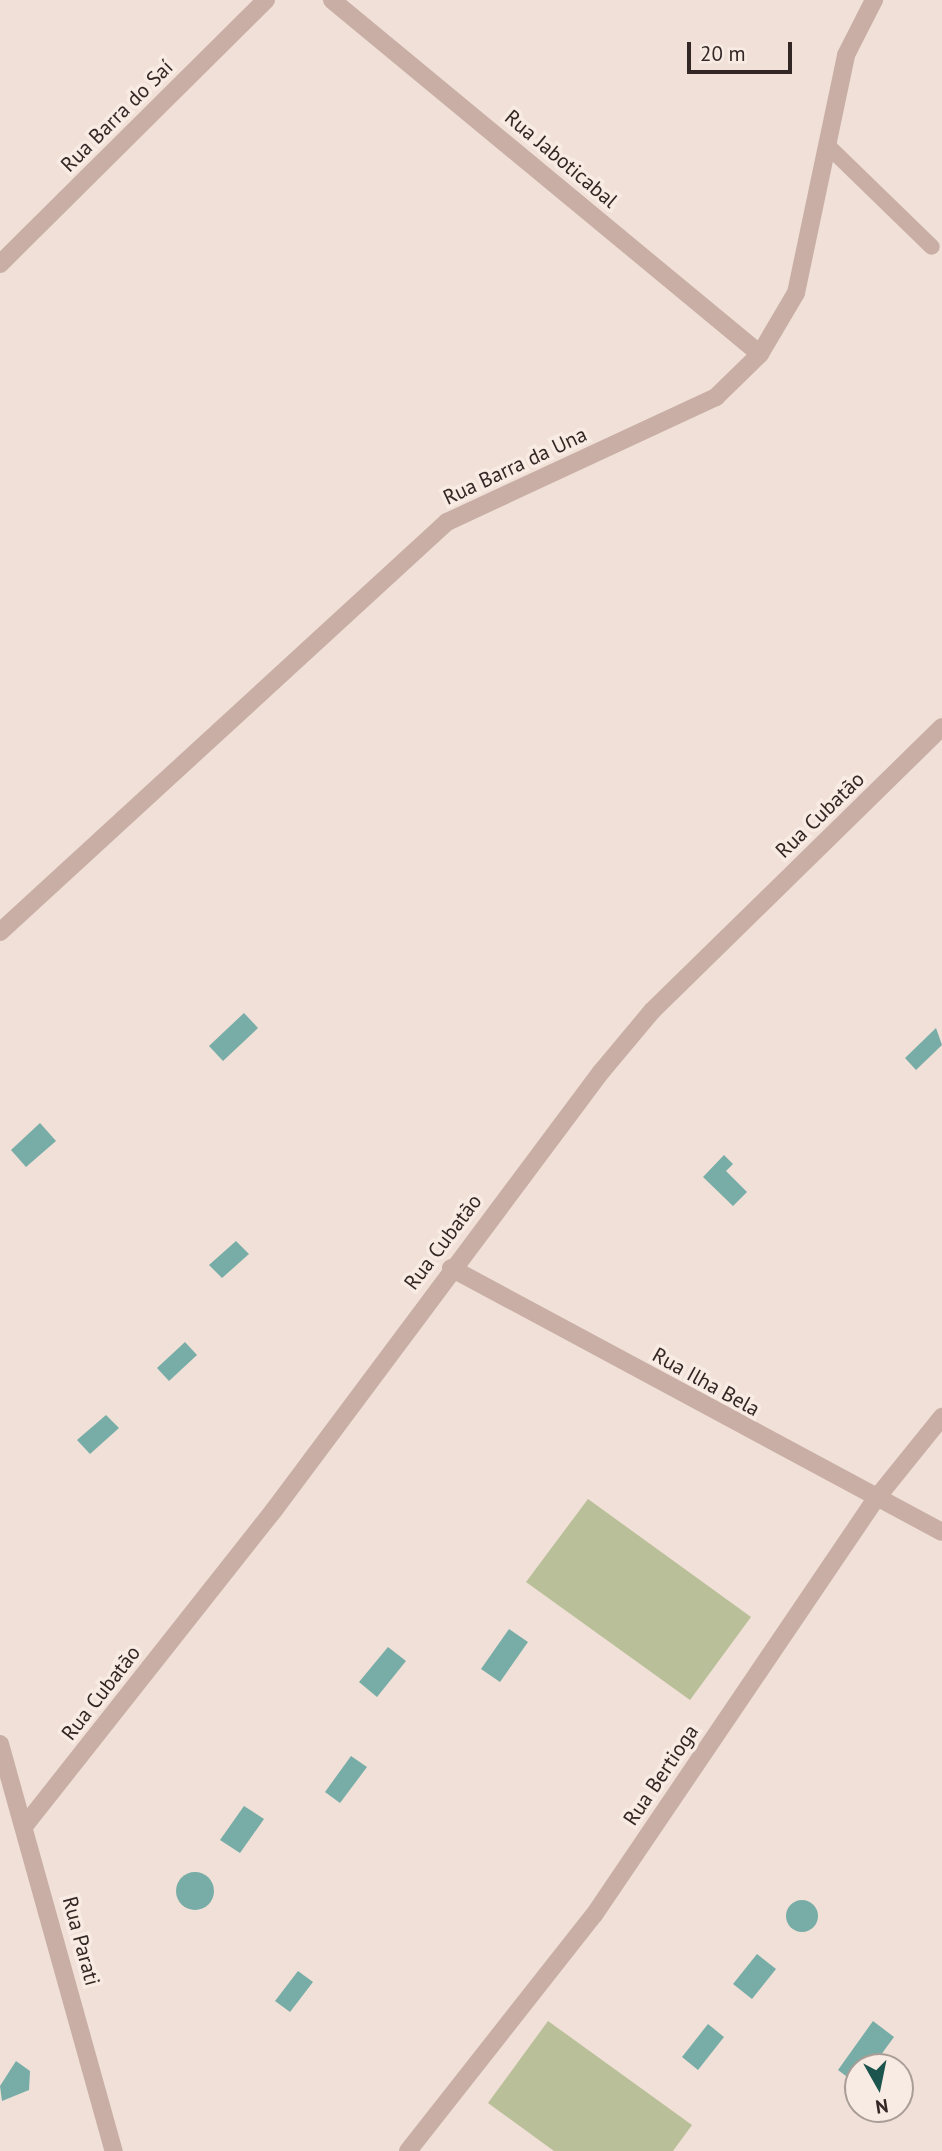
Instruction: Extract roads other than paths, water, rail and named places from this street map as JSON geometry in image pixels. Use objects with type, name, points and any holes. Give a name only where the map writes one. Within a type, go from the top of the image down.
[{"type":"street","name":"Rua Barra do Saí","points":[[0,264],[266,0]]},
{"type":"street","name":"Rua Jaboticabal","points":[[332,0],[760,354]]},
{"type":"street","name":"Rua Barra da Una","points":[[0,932],[447,522],[716,397],[760,354],[796,293],[846,55],[874,0]]},
{"type":"street","name":"Rua Cubatão","points":[[26,1824],[274,1510],[451,1268],[652,1011],[942,727]]},
{"type":"street","name":"Rua Ilha Bela","points":[[451,1268],[875,1500],[942,1532]]},
{"type":"street","name":"Rua Bertioga","points":[[408,2151],[594,1915],[875,1500],[942,1417]]},
{"type":"street","name":"Rua Parati","points":[[0,1744],[26,1824],[114,2151]]},
{"type":"lane","points":[[827,145],[932,247]]},
{"type":"water","points":[[244,1013],[258,1028],[223,1061],[209,1046]]},
{"type":"water","points":[[936,1028],[942,1045],[916,1070],[905,1058]]},
{"type":"water","points":[[40,1123],[56,1141],[26,1167],[11,1150]]},
{"type":"water","points":[[724,1155],[733,1164],[726,1171],[747,1192],[733,1206],[703,1177]]},
{"type":"water","points":[[236,1241],[249,1254],[222,1278],[209,1265]]},
{"type":"water","points":[[185,1342],[197,1355],[169,1381],[157,1368]]},
{"type":"water","points":[[106,1415],[119,1428],[90,1454],[77,1440]]},
{"type":"water","points":[[509,1629],[528,1642],[500,1682],[481,1669]]},
{"type":"water","points":[[388,1647],[406,1661],[377,1697],[359,1682]]},
{"type":"water","points":[[351,1756],[367,1767],[340,1803],[325,1792]]},
{"type":"water","points":[[244,1806],[264,1819],[240,1853],[220,1840]]},
{"type":"water","points":[[195,1872],[208,1878],[214,1891],[208,1904],[195,1910],[182,1904],[176,1891],[182,1878]]},
{"type":"water","points":[[802,1900],[813,1905],[818,1916],[813,1927],[802,1932],[791,1927],[786,1916],[791,1905]]},
{"type":"water","points":[[757,1954],[776,1969],[752,1999],[733,1984]]},
{"type":"water","points":[[298,1971],[313,1982],[290,2012],[275,2001]]},
{"type":"water","points":[[873,2021],[894,2037],[882,2053],[850,2053]]},
{"type":"water","points":[[708,2024],[724,2037],[698,2070],[682,2057]]},
{"type":"water","points":[[16,2061],[30,2071],[29,2090],[2,2101],[0,2086]]},
{"type":"water","points":[[844,2062],[844,2074],[838,2070]]}]
